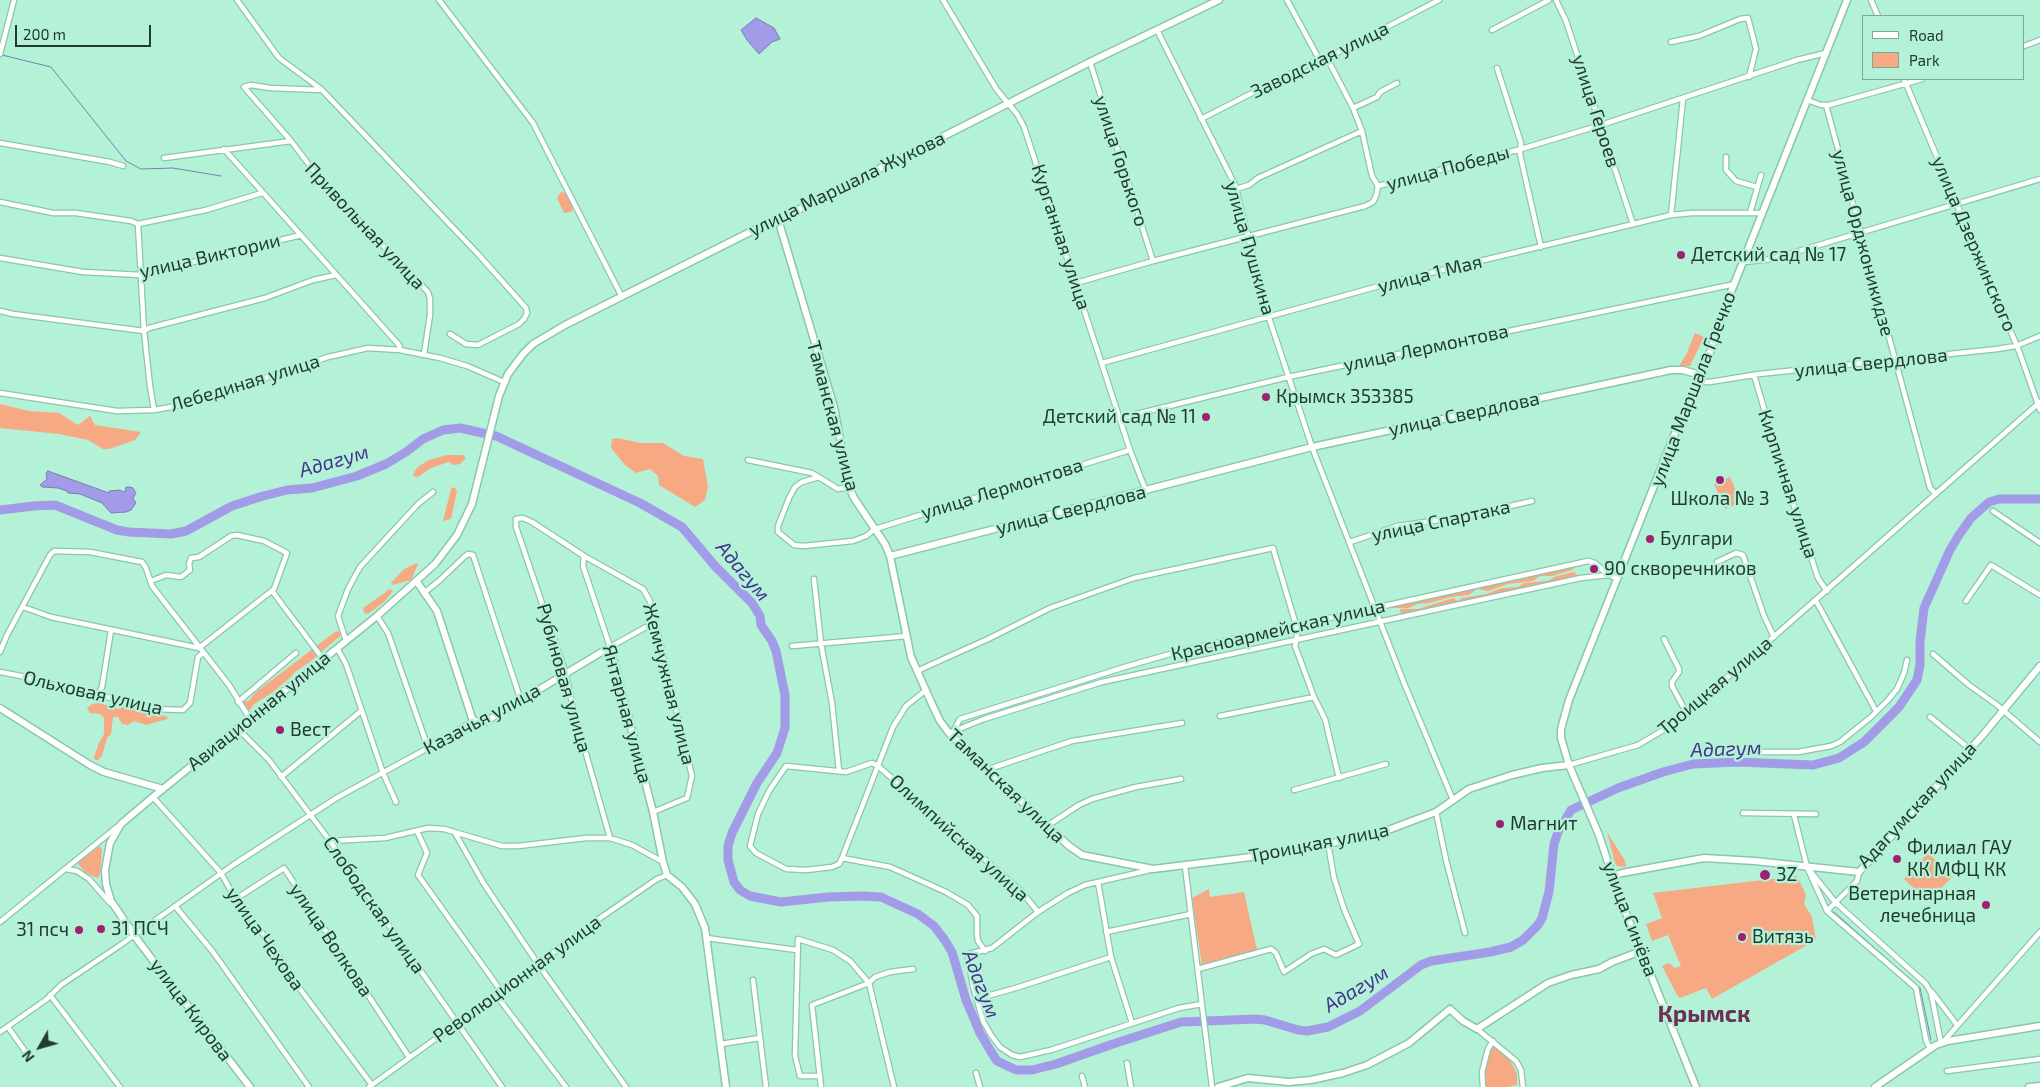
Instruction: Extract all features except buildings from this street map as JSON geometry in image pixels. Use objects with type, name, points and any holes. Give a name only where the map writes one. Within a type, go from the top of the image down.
[{"type":"main road","name":"улица Маршала Жукова","points":[[481,471],[504,382],[515,363],[533,344],[565,325],[798,210],[1090,62],[1219,0]]},
{"type":"main road","name":"улица Маршала Гречко","points":[[1576,779],[1569,765],[1561,738],[1562,723],[1847,0]]},
{"type":"main road","name":"Таманская улица","points":[[778,219],[834,407],[849,487],[854,498],[886,544],[907,636],[917,670],[940,721],[1069,846],[1082,855],[1153,869]]},
{"type":"main road","name":"улица Свердлова","points":[[890,556],[1312,447],[1671,370],[1683,370],[1700,375]]},
{"type":"main road","name":"Авиационная улица","points":[[121,824],[417,582],[435,564],[458,535],[472,504],[481,471]]},
{"type":"main road","points":[[417,582],[437,611],[473,721]]},
{"type":"main road","name":"Казачья улица","points":[[473,721],[485,722],[610,647]]},
{"type":"main road","name":"Янтарная улица","points":[[610,647],[653,812],[663,862],[668,875]]},
{"type":"main road","name":"Адагумская улица","points":[[1612,876],[1704,858],[1859,872],[1970,749],[2040,666]]},
{"type":"main road","points":[[0,708],[104,772],[163,789]]},
{"type":"main road","name":"Троицкая улица","points":[[1153,869],[1184,866],[1372,836],[1436,812],[1469,790],[1499,778],[1542,768],[1569,765]]},
{"type":"main road","name":"улица Синёва","points":[[1576,779],[1599,835],[1612,876],[1693,1086]]},
{"type":"main road","name":"улица Кирова","points":[[121,824],[110,842],[105,870],[109,895],[134,935],[250,1087]]},
{"type":"main road","points":[[668,875],[682,886],[695,904],[700,915],[706,938],[726,1087]]},
{"type":"main road","points":[[1218,1087],[1248,1078],[1289,1085],[1367,1065],[1409,1043],[1450,1009],[1463,1021],[1477,1028],[1548,984],[1571,975],[1599,969],[1612,962],[1641,952]]},
{"type":"main road","points":[[1878,1086],[1936,1046],[2040,1026]]},
{"type":"main road","points":[[2028,1087],[2040,1086]]},
{"type":"street","points":[[0,54],[14,1],[7,0]]},
{"type":"street","points":[[237,0],[279,58],[322,90],[478,254],[526,308],[527,313],[519,324],[478,345],[466,344],[450,334]]},
{"type":"street","points":[[439,0],[533,123],[622,297]]},
{"type":"street","name":"Курганная улица","points":[[943,0],[996,90],[1017,114],[1024,127],[1130,450],[1146,491]]},
{"type":"street","points":[[1287,0],[1319,58]]},
{"type":"street","name":"Заводская улица","points":[[1201,119],[1319,58],[1326,58],[1439,0]]},
{"type":"street","points":[[1492,30],[1549,0]]},
{"type":"street","name":"улица Героев","points":[[1556,0],[1566,21],[1634,224]]},
{"type":"street","points":[[1871,0],[1878,15]]},
{"type":"street","points":[[1671,42],[1699,36],[1740,19],[1748,18],[1756,49],[1749,76]]},
{"type":"street","name":"улица Пушкина","points":[[1157,30],[1236,189],[1269,318],[1312,447],[1374,608],[1453,800]]},
{"type":"street","points":[[2025,46],[2040,40]]},
{"type":"street","name":"улица Победы","points":[[1076,283],[1365,206],[1373,202],[1378,186],[1521,149],[1683,100],[1796,60],[1826,53]]},
{"type":"street","points":[[1326,58],[1353,108],[1362,131],[1372,176],[1378,186]]},
{"type":"street","name":"улица Горького","points":[[1090,62],[1153,261]]},
{"type":"street","points":[[1497,68],[1521,142],[1520,154],[1541,247]]},
{"type":"street","points":[[1807,100],[1826,105],[1905,81]]},
{"type":"street","name":"улица Дзержинского","points":[[1905,81],[2016,346],[2039,403],[2040,410]]},
{"type":"street","points":[[1353,108],[1377,97],[1380,92],[1397,84]]},
{"type":"street","name":"Привольная улица","points":[[322,90],[270,88],[251,85],[244,87],[291,141],[326,187],[428,292],[430,315],[424,354]]},
{"type":"street","points":[[1671,215],[1683,100]]},
{"type":"street","name":"улица Орджоникидзе","points":[[1826,105],[1859,233],[1930,488],[1936,494]]},
{"type":"street","points":[[1236,189],[1249,185],[1258,178],[1362,131]]},
{"type":"street","points":[[164,158],[291,141]]},
{"type":"street","points":[[0,143],[110,162],[123,166]]},
{"type":"street","points":[[224,149],[399,344],[400,350]]},
{"type":"street","points":[[1726,157],[1726,170],[1736,181],[1757,187]]},
{"type":"street","points":[[1750,213],[1761,175]]},
{"type":"street","points":[[1744,262],[1772,259],[2040,179]]},
{"type":"street","points":[[0,202],[52,214],[76,213],[131,221],[138,224],[206,210],[262,193]]},
{"type":"street","name":"улица 1 Мая","points":[[1102,363],[1397,281],[1671,215],[1692,213],[1762,214]]},
{"type":"street","points":[[138,224],[144,331],[154,410]]},
{"type":"street","name":"улица Виктории","points":[[0,258],[83,272],[141,275],[301,235]]},
{"type":"street","points":[[0,311],[144,331],[149,328],[265,298],[313,280],[336,275]]},
{"type":"street","name":"улица Лермонтова","points":[[1120,418],[1288,378],[1735,284]]},
{"type":"street","name":"улица Свердлова","points":[[1700,375],[1701,382],[1705,382],[2016,346],[2040,336]]},
{"type":"street","name":"Лебединая улица","points":[[0,393],[117,411],[154,410],[187,404],[355,350],[368,348],[424,354],[457,363],[504,382]]},
{"type":"street","name":"Кирпичная улица","points":[[1754,375],[1788,488],[1818,578],[1826,591]]},
{"type":"street","name":"Троицкая улица","points":[[1569,765],[1646,742],[1688,714],[2039,403]]},
{"type":"street","name":"улица Лермонтова","points":[[819,478],[802,482],[795,487],[778,526],[778,532],[794,545],[803,546],[853,541],[866,536],[875,528],[1130,450]]},
{"type":"street","points":[[748,460],[812,473],[838,489],[849,487]]},
{"type":"street","points":[[346,641],[338,616],[348,589],[360,566],[418,504],[433,492]]},
{"type":"street","name":"улица Спартака","points":[[1350,542],[1398,526],[1467,516],[1532,501]]},
{"type":"street","points":[[1993,511],[2040,543]]},
{"type":"street","name":"Жемчужная улица","points":[[516,519],[523,518],[532,522],[584,556],[643,589],[650,601],[692,776],[687,798],[653,812]]},
{"type":"street","name":"Рубиновая улица","points":[[516,519],[516,527],[566,674],[573,708],[610,838]]},
{"type":"street","points":[[150,581],[166,575],[181,577],[190,570],[190,558],[199,557],[231,536],[237,535],[264,540],[287,553],[272,591],[199,648]]},
{"type":"street","points":[[917,670],[1050,608],[1134,578],[1273,548],[1296,625],[1295,646],[1314,697],[1325,719],[1339,778]]},
{"type":"street","points":[[0,652],[7,635],[50,555],[58,550],[90,552],[142,562],[150,581],[166,606],[229,685],[250,719]]},
{"type":"street","points":[[1717,562],[1736,553],[1743,556],[1764,616],[1774,637]]},
{"type":"street","points":[[425,592],[464,557],[468,554],[473,555],[521,701]]},
{"type":"street","name":"Янтарная улица","points":[[584,556],[583,566],[610,647]]},
{"type":"street","name":"Красноармейская улица","points":[[952,731],[960,719],[1184,650],[1588,561],[1595,563],[1608,575],[1618,579]]},
{"type":"street","points":[[1966,600],[1991,565],[2040,596]]},
{"type":"street","name":"Красноармейская улица","points":[[952,731],[1102,682],[1587,577],[1608,575]]},
{"type":"street","points":[[814,579],[820,644],[832,703],[839,771]]},
{"type":"street","points":[[272,591],[323,659]]},
{"type":"street","points":[[1816,601],[1876,711]]},
{"type":"street","points":[[22,606],[51,617],[199,648]]},
{"type":"street","points":[[377,616],[388,633],[428,748]]},
{"type":"street","name":"Казачья улица","points":[[610,647],[655,622]]},
{"type":"street","points":[[99,692],[102,687],[111,630]]},
{"type":"street","points":[[792,646],[907,636]]},
{"type":"street","points":[[1664,639],[1679,669],[1672,682],[1672,686],[1688,714]]},
{"type":"street","points":[[337,648],[346,664],[383,773],[396,802]]},
{"type":"street","name":"Ольховая улица","points":[[0,672],[72,690],[99,692],[103,696],[156,709],[183,710],[190,703],[198,657],[203,653]]},
{"type":"street","points":[[238,702],[296,653]]},
{"type":"street","points":[[1933,654],[2040,742]]},
{"type":"street","points":[[1747,752],[1798,752],[1831,746],[1844,739],[1882,707],[1897,689],[1907,660]]},
{"type":"street","points":[[878,766],[872,764],[846,772],[786,766],[769,791],[758,814],[750,846],[756,853],[786,869],[806,870],[832,867],[838,864],[842,858],[878,766],[893,727],[906,706],[926,690]]},
{"type":"street","points":[[1220,716],[1314,697]]},
{"type":"street","points":[[281,777],[361,711]]},
{"type":"street","points":[[1930,717],[1970,749]]},
{"type":"street","name":"Казачья улица","points":[[0,1032],[61,985],[221,873],[342,794],[428,748],[473,721]]},
{"type":"street","points":[[988,769],[1072,741],[1182,724]]},
{"type":"street","name":"Слободская улица","points":[[238,729],[269,760],[309,816],[330,841],[502,1087]]},
{"type":"street","points":[[1294,790],[1386,764]]},
{"type":"street","name":"Олимпийская улица","points":[[878,766],[1022,892],[1038,912]]},
{"type":"street","points":[[1048,826],[1079,805],[1092,799],[1136,787],[1181,779]]},
{"type":"street","name":"улица Чехова","points":[[153,797],[221,873],[232,893],[370,1086]]},
{"type":"street","points":[[1436,812],[1446,860],[1465,932]]},
{"type":"street","points":[[1742,812],[1794,815],[1816,814]]},
{"type":"street","points":[[1794,815],[1807,867],[1827,911],[1916,988],[1926,1040],[1936,1046]]},
{"type":"street","name":"Авиационная улица","points":[[0,922],[121,824]]},
{"type":"street","points":[[330,841],[386,838],[428,828],[455,833],[502,846],[586,838],[610,838],[632,844],[663,862]]},
{"type":"street","points":[[417,830],[427,853],[418,875],[500,991]]},
{"type":"street","points":[[455,833],[484,884],[538,964],[626,1087]]},
{"type":"street","points":[[1198,969],[1270,948],[1276,953],[1284,972],[1318,951],[1324,949],[1336,955],[1359,944],[1334,878],[1328,843]]},
{"type":"street","points":[[842,858],[897,869],[946,892],[968,905],[977,916],[978,941],[985,951]]},
{"type":"street","points":[[1184,866],[1212,1087]]},
{"type":"street","points":[[1807,867],[1835,902],[1923,980],[1957,1025]]},
{"type":"street","name":"улица Волкова","points":[[237,898],[284,868],[409,1057]]},
{"type":"street","name":"Троицкая улица","points":[[1153,869],[1085,885],[1068,893],[1038,912],[992,948],[969,954],[968,958],[976,999],[984,1021],[1000,1047],[1012,1055],[1020,1057],[1051,1050],[1179,1008],[1202,1004]]},
{"type":"street","points":[[65,870],[77,871],[89,879],[120,915]]},
{"type":"street","points":[[1827,911],[1857,881],[1859,872]]},
{"type":"street","name":"Революционная улица","points":[[370,1086],[590,925],[658,879],[668,875]]},
{"type":"street","points":[[1098,882],[1111,957],[1132,1023]]},
{"type":"street","points":[[175,906],[213,952],[309,1087]]},
{"type":"street","points":[[1106,932],[1191,914]]},
{"type":"street","points":[[1936,1046],[1994,987],[2040,932]]},
{"type":"street","points":[[706,938],[797,950]]},
{"type":"street","points":[[820,1076],[800,1076],[795,1056],[798,939],[833,950],[850,961],[869,983],[894,1087]]},
{"type":"street","points":[[976,999],[1111,957]]},
{"type":"street","points":[[821,1087],[812,1007],[814,1004],[869,983],[875,977],[890,972],[913,969]]},
{"type":"street","points":[[753,980],[766,1087]]},
{"type":"street","points":[[1929,989],[1936,1046]]},
{"type":"street","points":[[50,995],[120,1087]]},
{"type":"street","points":[[496,995],[566,1087]]},
{"type":"street","points":[[8,1027],[27,1054]]},
{"type":"street","points":[[1477,1028],[1516,1061],[1521,1070],[1523,1087]]},
{"type":"street","points":[[721,1044],[760,1038]]},
{"type":"street","points":[[1483,1087],[1482,1072],[1488,1049],[1493,1041]]},
{"type":"street","points":[[1947,1071],[2040,1059]]},
{"type":"street","points":[[1127,1063],[1131,1087]]},
{"type":"street","points":[[976,1073],[980,1087]]},
{"type":"street","points":[[1082,1076],[1085,1087]]},
{"type":"green space","points":[[561,192],[567,193],[573,207],[572,212],[564,213],[557,198]]},
{"type":"green space","points":[[1695,333],[1704,337],[1690,366],[1679,366],[1686,355]]},
{"type":"green space","points":[[0,404],[29,411],[59,413],[78,425],[90,416],[95,425],[141,432],[135,440],[109,449],[103,449],[88,440],[59,434],[0,428]]},
{"type":"green space","points":[[617,438],[641,443],[663,443],[684,456],[703,459],[708,487],[705,500],[695,507],[659,485],[658,476],[650,469],[636,473],[625,465],[611,448],[612,439]]},
{"type":"green space","points":[[447,455],[463,455],[466,458],[460,464],[454,465],[448,462],[429,469],[418,477],[413,476],[419,466],[429,460]]},
{"type":"green space","points":[[1730,477],[1741,502],[1725,509],[1714,484]]},
{"type":"green space","points":[[453,487],[457,491],[451,519],[443,521],[451,489]]},
{"type":"green space","points":[[417,563],[411,580],[392,585],[391,583],[404,569]]},
{"type":"green space","points":[[1576,566],[1572,570],[1552,576],[1540,576],[1533,581],[1508,584],[1488,591],[1477,589],[1469,595],[1417,604],[1409,608],[1385,608]]},
{"type":"green space","points":[[1574,572],[1579,577],[1401,615],[1400,609],[1418,609],[1453,598],[1458,601],[1462,598],[1486,594],[1502,588],[1518,587],[1524,583],[1547,581],[1557,576]]},
{"type":"green space","points":[[390,589],[393,591],[385,601],[368,614],[364,613],[363,608]]},
{"type":"green space","points":[[336,631],[340,632],[340,636],[272,693],[246,711],[242,702],[249,701],[255,693]]},
{"type":"green space","points":[[99,703],[119,709],[125,706],[134,707],[168,717],[167,719],[146,725],[134,721],[128,725],[122,724],[118,717],[113,717],[111,734],[107,738],[102,756],[95,760],[94,757],[104,734],[104,718],[100,714],[90,713],[87,708],[92,704]]},
{"type":"green space","points":[[1607,832],[1624,859],[1625,867],[1617,866],[1615,863]]},
{"type":"green space","points":[[100,846],[102,850],[100,876],[97,878],[85,872],[78,864]]},
{"type":"green space","points":[[1928,853],[1953,876],[1928,902],[1904,879]]},
{"type":"green space","name":"Витязь","points":[[1797,876],[1806,895],[1804,904],[1812,917],[1816,940],[1712,999],[1706,988],[1680,998],[1662,966],[1669,963],[1675,968],[1681,966],[1668,935],[1652,941],[1646,924],[1662,918],[1653,893]]},
{"type":"green space","points":[[1209,889],[1210,897],[1244,892],[1257,950],[1202,966],[1192,898]]},
{"type":"green space","points":[[1490,1047],[1494,1047],[1508,1056],[1517,1074],[1517,1085],[1487,1087],[1484,1081],[1484,1068]]},
{"type":"shaded area","points":[[756,18],[774,28],[780,39],[772,42],[759,54],[741,30]]},
{"type":"shaded area","points":[[48,471],[109,493],[109,491],[119,490],[125,492],[126,487],[133,488],[136,493],[133,498],[136,503],[131,510],[126,512],[111,513],[102,503],[80,494],[68,493],[58,488],[42,487],[40,485],[47,479],[46,473]]},
{"type":"waterway","points":[[2,55],[51,67],[126,161],[141,169],[173,168],[221,176]]},
{"type":"waterway","name":"Адагум","points":[[0,510],[55,505],[117,530],[171,534],[186,531],[232,506],[263,496],[287,490],[312,488],[357,476],[386,464],[423,439],[443,430],[460,428],[496,436],[640,503],[682,527],[715,566],[752,603],[760,616],[761,625],[772,641],[776,651],[785,695],[785,728],[777,753],[757,783],[732,833],[728,846],[728,860],[734,882],[740,890],[750,896],[781,902],[828,897],[881,897],[918,914],[934,926],[952,952],[966,1000],[980,1033],[997,1061],[1016,1070],[1032,1070],[1056,1064],[1181,1022],[1256,1019],[1298,1030],[1307,1031],[1328,1027],[1360,1011],[1421,965],[1431,961],[1511,947],[1523,940],[1538,925],[1542,918],[1549,892],[1554,844],[1558,832],[1571,810],[1618,788],[1663,772],[1693,764],[1738,762],[1813,765],[1839,758],[1864,742],[1899,707],[1917,680],[1920,665],[1920,642],[1924,608],[1950,550],[1971,518],[1989,502],[1999,499],[2040,499]]},
{"type":"waterway","points":[[1834,912],[1920,988],[1931,1040]]},
{"type":"place","name":"Детский сад № 17","points":[[1681,255]]},
{"type":"place","name":"Крымск 353385","points":[[1266,397]]},
{"type":"place","name":"Детский сад № 11","points":[[1206,417]]},
{"type":"place","name":"Школа № 3","points":[[1720,480]]},
{"type":"place","name":"Булгари","points":[[1650,539]]},
{"type":"place","name":"90 скворечников","points":[[1594,569]]},
{"type":"place","name":"Вест","points":[[280,730]]},
{"type":"place","name":"Магнит","points":[[1500,824]]},
{"type":"place","name":"Филиал ГАУ КК МФЦ КК","points":[[1897,859]]},
{"type":"place","name":"3Z","points":[[1765,875]]},
{"type":"place","name":"Ветеринарная лечебница","points":[[1986,905]]},
{"type":"place","name":"31 ПСЧ","points":[[101,929]]},
{"type":"place","name":"31 псч","points":[[79,930]]},
{"type":"place","name":"Витязь","points":[[1742,937]]},
{"type":"district","name":"Крымск","points":[[1704,1014]]}]
